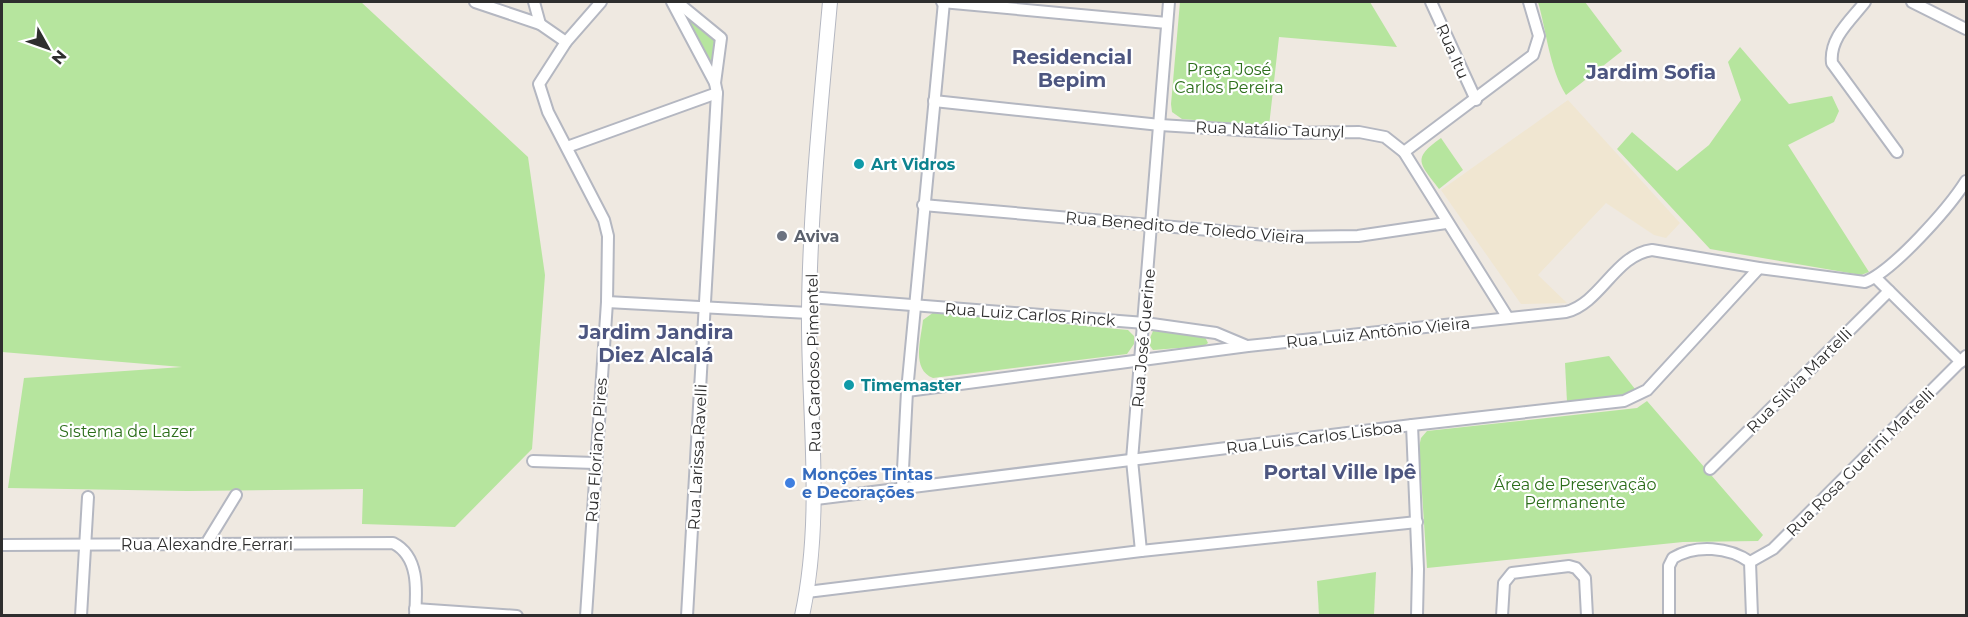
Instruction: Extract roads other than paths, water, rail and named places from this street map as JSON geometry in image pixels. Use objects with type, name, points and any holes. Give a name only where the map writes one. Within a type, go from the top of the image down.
[{"type":"street","points":[[475,2],[540,24],[566,42],[601,2]]},
{"type":"street","points":[[534,2],[540,24]]},
{"type":"street","points":[[567,147],[716,88],[672,2]]},
{"type":"street","name":"Rua Larissa Ravelli","points":[[677,2],[721,38],[716,88],[687,615]]},
{"type":"street","name":"Rua Cardoso Pimentel","points":[[802,615],[807,591],[816,499],[809,297],[830,2]]},
{"type":"street","points":[[902,489],[914,305],[943,2],[1167,23]]},
{"type":"street","name":"Rua José Guerine","points":[[1141,551],[1132,460],[1145,323],[1169,2]]},
{"type":"street","name":"Rua Itu","points":[[1431,2],[1476,100]]},
{"type":"street","points":[[1404,152],[1533,55],[1539,36],[1529,2]]},
{"type":"street","points":[[1866,2],[1834,42],[1831,51],[1832,63],[1897,152]]},
{"type":"street","points":[[1912,2],[1966,29]]},
{"type":"street","name":"Rua Floriano Pires","points":[[566,42],[539,84],[548,112],[607,228],[607,302],[586,615]]},
{"type":"street","name":"Rua Natálio Taunyl","points":[[934,101],[1160,125],[1287,133],[1359,132],[1385,137],[1404,152],[1446,223],[1508,318]]},
{"type":"street","points":[[1964,359],[1876,278],[1940,216],[1966,181]]},
{"type":"street","name":"Rua Benedito de Toledo Vieira","points":[[923,205],[1288,237],[1328,238],[1446,223]]},
{"type":"street","name":"Rua Luiz Antônio Vieira","points":[[907,391],[1248,346],[1573,310],[1640,251],[1652,249],[1851,282],[1865,282],[1876,278]]},
{"type":"street","name":"Rua Luis Carlos Lisboa","points":[[816,499],[1412,424],[1624,401],[1647,390],[1759,268]]},
{"type":"street","name":"Rua Silvia Martelli","points":[[1710,469],[1889,291]]},
{"type":"street","name":"Rua Luiz Carlos Rinck","points":[[809,297],[1145,323],[1216,333],[1248,346]]},
{"type":"street","points":[[607,302],[809,313]]},
{"type":"street","name":"Rua Rosa Guerini Martelli","points":[[1750,562],[1773,549],[1964,359]]},
{"type":"street","points":[[1412,424],[1417,522],[1417,615]]},
{"type":"street","points":[[533,462],[595,463]]},
{"type":"street","points":[[206,544],[236,495]]},
{"type":"street","points":[[81,615],[88,497]]},
{"type":"street","points":[[807,591],[1141,551],[1417,522]]},
{"type":"street","name":"Rua Alexandre Ferrari","points":[[2,545],[393,543],[409,555],[414,573],[415,612]]},
{"type":"street","points":[[1669,615],[1671,562],[1680,555],[1718,550],[1736,552],[1750,562],[1752,615]]},
{"type":"street","points":[[1502,615],[1503,590],[1507,578],[1517,572],[1576,568],[1585,578],[1587,585],[1587,615]]},
{"type":"street","points":[[415,612],[517,615]]},
{"type":"place","name":"Art Vidros","points":[[859,164]]},
{"type":"place","name":"Aviva","points":[[782,236]]},
{"type":"place","name":"Timemaster","points":[[849,385]]},
{"type":"place","name":"Monções Tintas e Decorações","points":[[790,483]]},
{"type":"district","name":"Residencial Bepim","points":[[1072,68]]},
{"type":"district","name":"Jardim Sofia","points":[[1651,72]]},
{"type":"district","name":"Jardim Jandira Diez Alcalá","points":[[656,344]]},
{"type":"district","name":"Portal Ville Ipê","points":[[1340,472]]},
{"type":"park label","name":"Praça José Carlos Pereira","points":[[1229,78]]},
{"type":"park label","name":"Sistema de Lazer","points":[[127,431]]},
{"type":"park label","name":"Área de Preservação Permanente","points":[[1575,493]]}]
